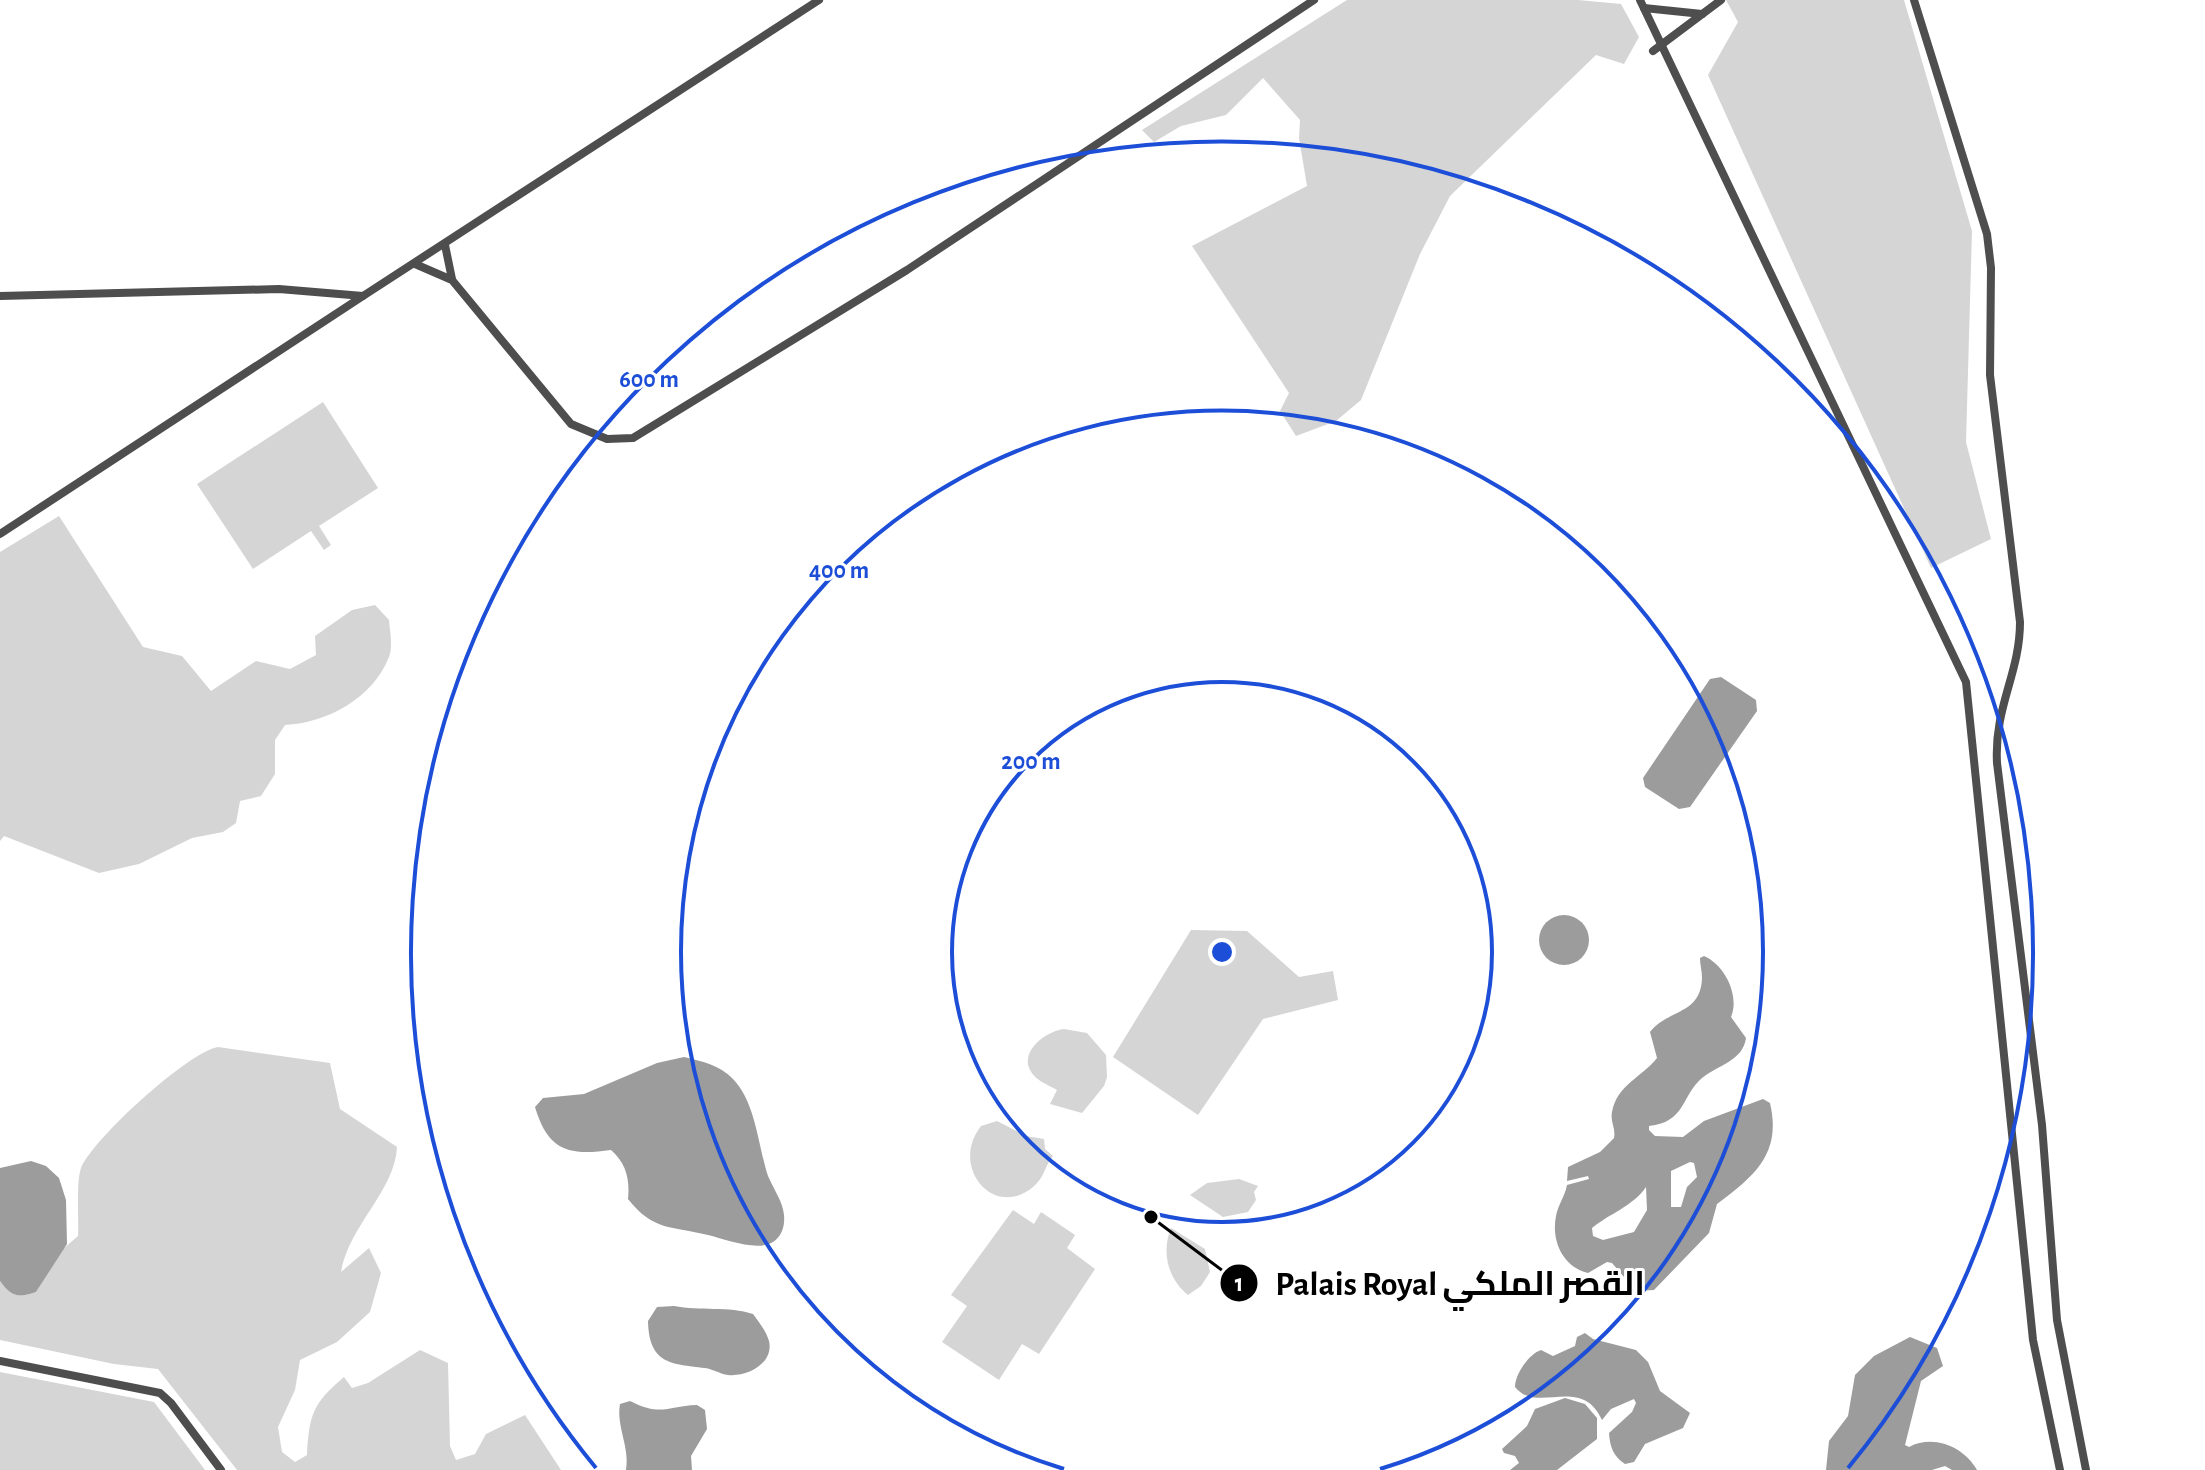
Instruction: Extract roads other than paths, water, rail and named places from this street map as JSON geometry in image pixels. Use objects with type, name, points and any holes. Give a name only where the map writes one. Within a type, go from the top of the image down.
[{"type":"street","points":[[0,534],[819,0]]},
{"type":"street","points":[[415,264],[452,280],[571,424],[607,439],[633,438],[907,270],[1314,0]]},
{"type":"street","points":[[1653,51],[1702,14],[1709,4],[1721,0]]},
{"type":"street","points":[[1914,0],[1987,234],[1991,256],[1990,375],[2020,622],[2016,659],[1997,721],[1997,763],[2042,1125],[2057,1320],[2086,1470]]},
{"type":"street","points":[[1642,4],[1702,14]]},
{"type":"street","points":[[1642,4],[1966,682],[2033,1340],[2060,1470]]},
{"type":"street","points":[[445,245],[452,280]]},
{"type":"street","points":[[0,296],[279,289],[363,296]]},
{"type":"street","points":[[0,1361],[160,1393],[171,1403],[221,1470]]},
{"type":"place","name":"Palais Royal القصر الملكي","points":[[1151,1217]]}]
